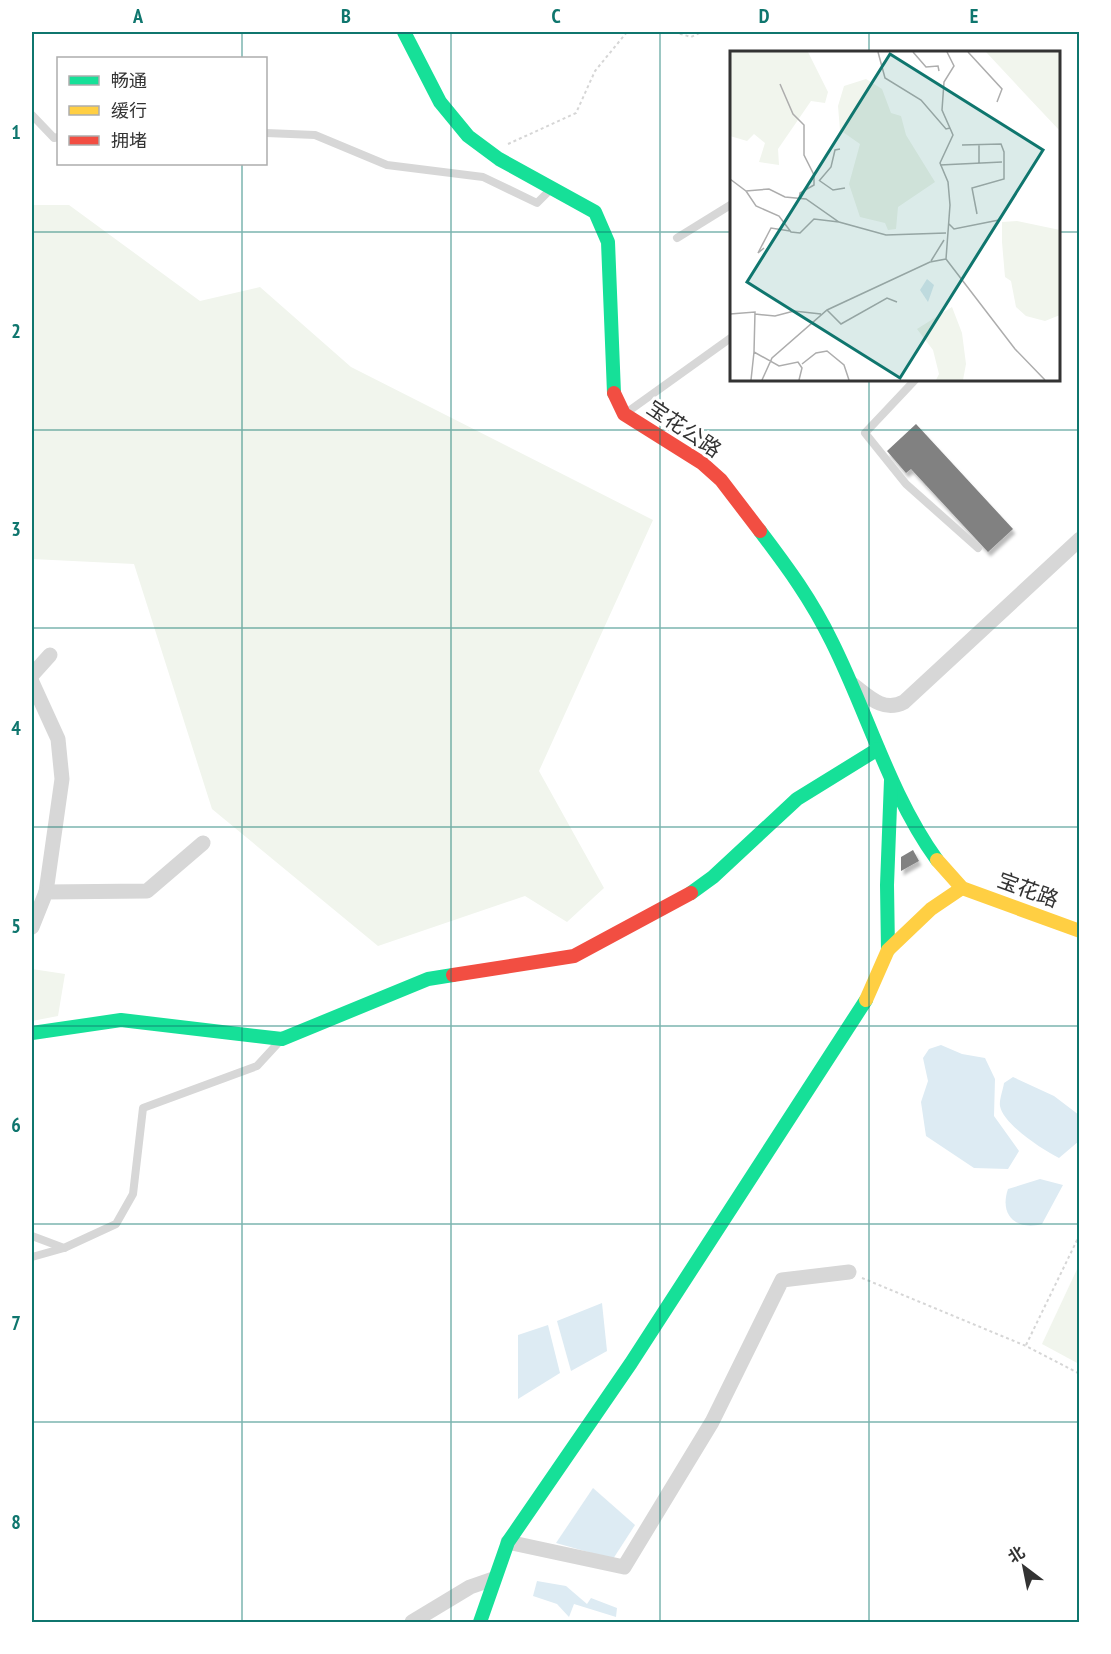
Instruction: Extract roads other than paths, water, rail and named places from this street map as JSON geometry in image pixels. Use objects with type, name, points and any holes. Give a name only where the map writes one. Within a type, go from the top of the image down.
[{"type":"street","name":"宝花公路","points":[[404,32],[454,122],[472,140],[595,212],[608,242],[612,388],[624,414],[638,425],[702,463],[721,480],[807,593],[924,842],[941,866],[962,888]]},
{"type":"street","points":[[851,683],[881,705],[895,707],[904,702],[1080,539]]},
{"type":"street","points":[[32,675],[50,656]]},
{"type":"street","points":[[32,682],[58,739],[62,779],[46,892],[32,927]]},
{"type":"street","points":[[32,1033],[121,1020],[282,1039],[428,979],[574,956],[686,897],[713,877],[797,799],[878,748]]},
{"type":"street","points":[[888,950],[887,885],[892,777]]},
{"type":"street","points":[[46,892],[147,891],[203,843]]},
{"type":"street","points":[[480,1623],[493,1579],[508,1542],[631,1362],[866,1000],[888,950],[931,909],[962,888]]},
{"type":"street","name":"宝花路","points":[[962,888],[1080,931]]},
{"type":"street","points":[[508,1542],[624,1567],[712,1422],[782,1280],[849,1272]]},
{"type":"street","points":[[412,1623],[470,1587],[493,1579]]},
{"type":"lane","points":[[32,115],[54,138],[57,137]]},
{"type":"lane","points":[[267,133],[315,135],[387,165],[483,177],[537,203],[553,187]]},
{"type":"lane","points":[[677,238],[730,205]]},
{"type":"lane","points":[[624,414],[730,338]]},
{"type":"lane","points":[[914,381],[866,433],[906,484],[978,548]]},
{"type":"lane","points":[[32,1257],[64,1248],[116,1224],[133,1194],[143,1108],[257,1066],[282,1039]]},
{"type":"lane","points":[[32,1236],[64,1248]]}]
